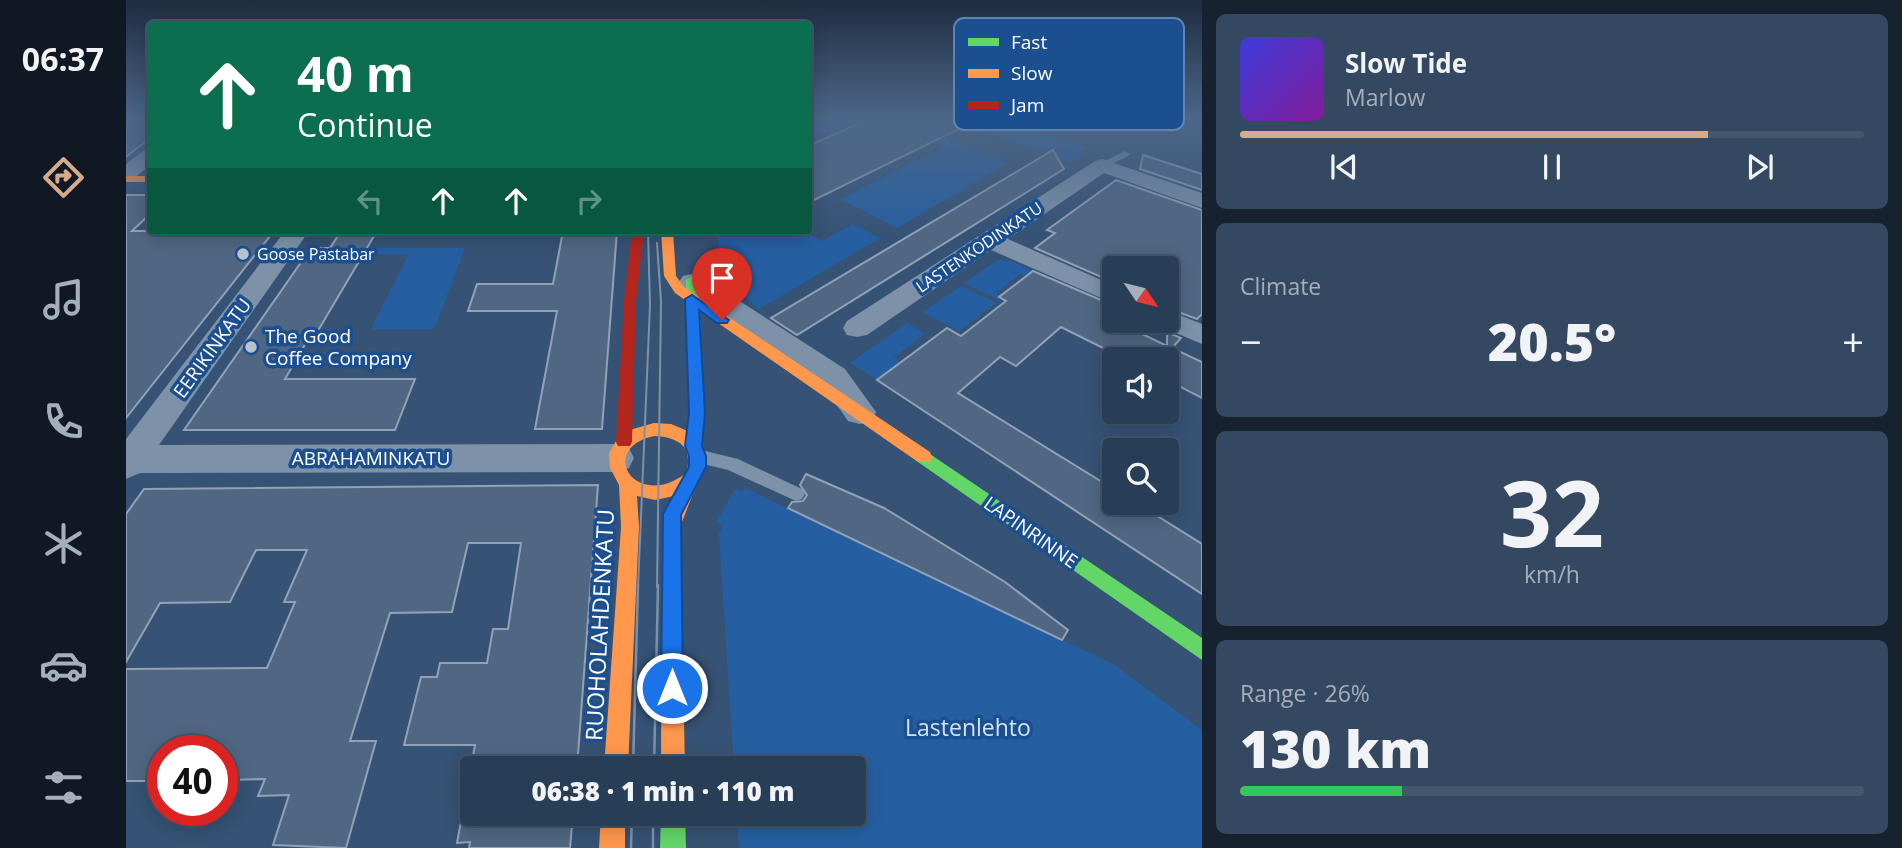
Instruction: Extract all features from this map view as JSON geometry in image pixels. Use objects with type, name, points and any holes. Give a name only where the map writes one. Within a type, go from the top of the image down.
[{"type":"street","points":[[126,177],[147,158]]},
{"type":"street","points":[[1102,166],[1202,201]]},
{"type":"street","name":"LASTENKODINKATU","points":[[857,328],[1102,166]]},
{"type":"street","points":[[126,177],[147,179]]},
{"type":"street","name":"EERIKINKATU","points":[[127,461],[294,235]]},
{"type":"street","name":"RUOHOLAHDENKATU","points":[[617,756],[630,527],[623,462],[630,301],[638,235]]},
{"type":"street","points":[[667,235],[670,276],[679,290],[691,283],[697,413],[697,467],[672,514],[671,527],[673,756]]},
{"type":"street","points":[[990,240],[1102,290]]},
{"type":"street","name":"LAPINRINNE","points":[[691,283],[834,377],[860,412],[1202,650]]},
{"type":"street","points":[[1180,325],[1202,335]]},
{"type":"street","points":[[691,479],[677,489],[658,493],[644,491],[623,462],[642,431],[660,429],[678,433],[695,451]]},
{"type":"street","name":"ABRAHAMINKATU","points":[[127,461],[623,462]]},
{"type":"street","points":[[611,848],[612,826]]},
{"type":"street","points":[[673,826],[673,848]]},
{"type":"lane","points":[[1102,166],[1120,157]]},
{"type":"lane","points":[[695,451],[732,464],[796,494]]},
{"type":"green space","points":[[925,157],[996,157],[1010,162],[897,228],[840,199]]},
{"type":"green space","points":[[1052,157],[1080,157],[1070,163]]},
{"type":"green space","points":[[853,224],[880,238],[759,309],[740,292],[728,276],[720,257],[717,235],[811,235],[822,241]]},
{"type":"green space","points":[[367,248],[465,248],[434,329],[371,329],[409,254],[364,254]]},
{"type":"green space","points":[[998,260],[1011,261],[1035,272],[1028,278],[1020,274],[996,293],[1003,297],[999,300],[964,283]]},
{"type":"green space","points":[[961,286],[996,303],[959,331],[923,312]]},
{"type":"green space","points":[[907,323],[925,334],[894,357],[901,362],[877,380],[850,363]]},
{"type":"green space","name":"Lastenlehto","points":[[745,488],[1113,664],[1202,730],[1202,848],[739,848],[737,826],[866,826],[866,756],[733,756],[719,534],[723,525],[716,522],[735,489],[742,492]]},
{"type":"building","points":[[812,157],[902,157],[812,201]]},
{"type":"building","points":[[1042,157],[1057,157],[1064,169],[797,335],[771,318]]},
{"type":"building","points":[[1143,157],[1148,157],[1202,174],[1202,190],[1140,169]]},
{"type":"building","points":[[1116,180],[1202,210],[1202,314],[1197,319],[1180,313],[1180,256],[1102,256],[1102,277],[1035,248],[1055,233],[1047,230]]},
{"type":"building","points":[[126,195],[147,195],[147,217],[132,231],[147,231],[147,235],[271,235],[126,418]]},
{"type":"building","points":[[338,235],[375,235],[319,329],[314,329],[285,379],[415,379],[395,430],[184,430],[311,248],[330,248]]},
{"type":"building","points":[[562,235],[617,235],[602,429],[535,429],[557,311],[468,311],[477,284],[553,284]]},
{"type":"building","points":[[1033,271],[1102,300],[1102,333],[1140,333],[1167,346],[1167,333],[1181,338],[1173,347],[1102,348],[1061,327],[1016,366],[1000,357],[958,393],[1102,482],[1102,515],[1156,515],[1202,544],[1202,594],[877,380],[947,328],[961,336],[1006,301],[999,297]]},
{"type":"building","points":[[1179,351],[1202,362],[1202,398],[1179,386]]},
{"type":"building","points":[[806,474],[884,508],[1005,582],[1068,630],[1062,640],[788,508],[792,502],[803,501],[807,495],[800,485]]},
{"type":"building","points":[[598,485],[578,756],[473,756],[475,745],[404,745],[421,677],[437,677],[440,663],[487,663],[493,629],[508,629],[521,543],[468,543],[452,612],[390,613],[350,741],[376,741],[346,848],[273,845],[289,795],[258,796],[265,779],[238,780],[238,735],[147,735],[147,781],[126,781],[126,669],[267,668],[295,602],[284,602],[307,550],[256,550],[230,602],[160,603],[126,662],[126,514],[144,489]]},
{"type":"building","points":[[460,826],[572,826],[570,848],[469,848],[470,842],[457,843]]},
{"type":"tram line","points":[[126,172],[147,162]]},
{"type":"tram line","points":[[638,587],[650,305],[648,235]]},
{"type":"tram line","points":[[657,243],[661,301],[657,587]]},
{"type":"tram line","points":[[633,756],[638,585]]},
{"type":"tram line","points":[[654,756],[658,585]]},
{"type":"tram line","points":[[631,848],[632,826]]},
{"type":"tram line","points":[[653,826],[653,848]]},
{"type":"traffic: fast","points":[[692,280],[697,413],[693,446]]},
{"type":"traffic: fast","points":[[924,457],[1202,650]]},
{"type":"traffic: fast","points":[[673,826],[673,848]]},
{"type":"traffic: slow","points":[[126,179],[147,179]]},
{"type":"traffic: slow","points":[[667,235],[670,276],[679,290],[924,457]]},
{"type":"traffic: slow","points":[[673,756],[671,527],[676,510],[693,479],[697,463],[694,447],[685,436],[671,430],[638,433],[625,441],[618,453],[621,476],[641,490],[655,493],[667,491],[691,479]]},
{"type":"traffic: slow","points":[[617,756],[630,527],[628,484]]},
{"type":"traffic: slow","points":[[612,848],[613,826]]},
{"type":"traffic: jam","points":[[624,442],[630,301],[638,235]]},
{"type":"place","name":"Goose Pastabar","points":[[243,254]]},
{"type":"place","name":"The Good Coffee Company","points":[[251,347]]},
{"type":"route","points":[[672,688],[672,514],[697,467],[693,446],[697,413],[692,299],[722,320]]}]
